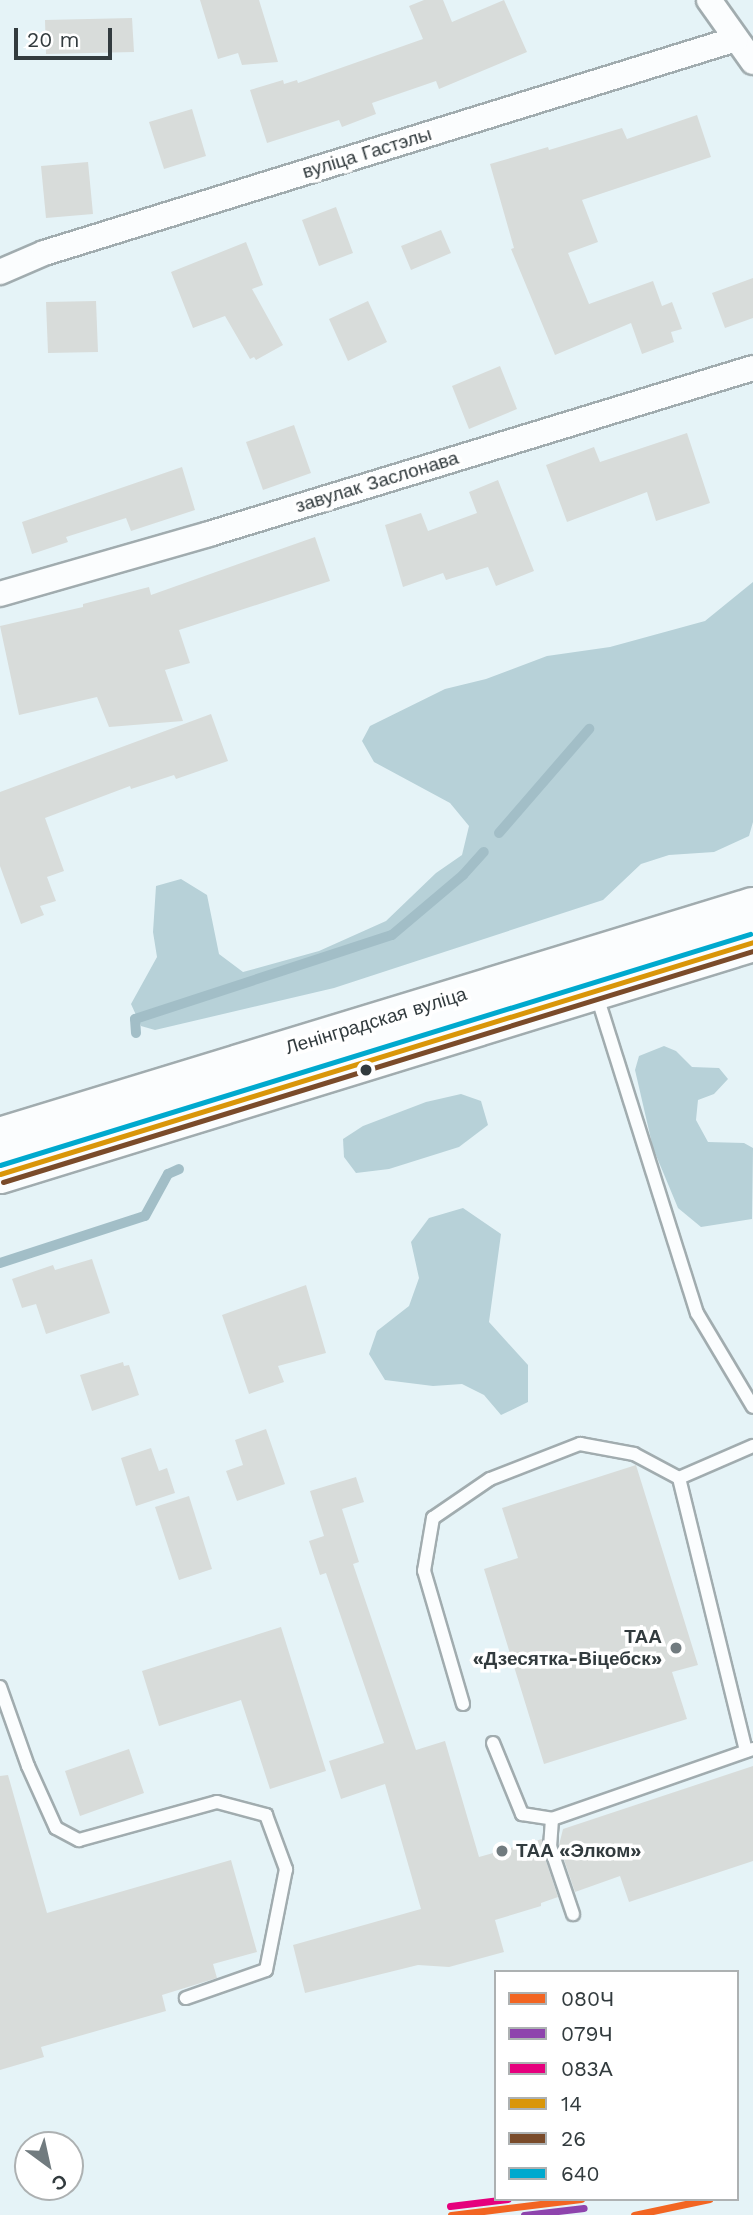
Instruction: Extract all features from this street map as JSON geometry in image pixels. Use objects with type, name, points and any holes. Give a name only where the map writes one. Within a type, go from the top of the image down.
[{"type":"main road","name":"Ленінградская вуліца","points":[[0,1174],[589,973],[753,906]]},
{"type":"main road","name":"Ленінградская вуліца","points":[[0,1137],[589,973],[753,942]]},
{"type":"street","points":[[709,0],[753,62]]},
{"type":"street","name":"вуліца Гастэлы","points":[[0,272],[44,253],[736,39]]},
{"type":"street","name":"завулак Заслонава","points":[[0,593],[209,534],[753,368]]},
{"type":"lane","points":[[589,973],[697,1312],[753,1407]]},
{"type":"lane","points":[[463,1704],[424,1571],[433,1518],[490,1479],[580,1444],[634,1454],[679,1478],[749,1750],[552,1819],[522,1814],[492,1743]]},
{"type":"lane","points":[[679,1478],[753,1446]]},
{"type":"lane","points":[[0,1686],[28,1766],[56,1828],[79,1840],[217,1802],[266,1815],[286,1869],[266,1970],[186,1998]]},
{"type":"lane","points":[[552,1819],[550,1846],[573,1914]]},
{"type":"shaded area","points":[[753,582],[753,822],[749,836],[714,852],[669,855],[641,864],[603,900],[334,988],[155,1030],[141,1026],[131,1004],[157,957],[153,932],[156,886],[181,879],[207,895],[219,954],[243,972],[319,951],[386,921],[436,873],[462,855],[469,826],[450,803],[374,762],[362,741],[370,726],[445,689],[486,679],[547,656],[610,647],[705,621]]},
{"type":"shaded area","points":[[664,1046],[676,1051],[692,1067],[719,1068],[728,1079],[714,1094],[698,1100],[696,1120],[708,1142],[744,1143],[753,1148],[752,1219],[701,1227],[678,1208],[653,1148],[635,1070],[639,1056]]},
{"type":"shaded area","points":[[461,1094],[481,1101],[488,1125],[459,1147],[389,1169],[356,1173],[344,1157],[343,1139],[363,1126],[426,1102]]},
{"type":"shaded area","points":[[463,1208],[501,1234],[489,1322],[528,1365],[528,1402],[501,1415],[484,1395],[462,1384],[433,1386],[385,1380],[369,1354],[377,1331],[409,1306],[419,1278],[411,1242],[429,1218]]},
{"type":"building","points":[[200,0],[259,0],[278,62],[242,65],[238,53],[218,59]]},
{"type":"building","points":[[424,0],[443,0],[452,22],[504,0],[527,52],[439,89],[436,81],[372,103],[376,114],[342,127],[339,120],[267,143],[250,90],[283,80],[284,84],[297,80],[298,83],[423,39],[409,6]]},
{"type":"building","points":[[132,18],[134,52],[46,54],[45,20]]},
{"type":"building","points":[[192,109],[206,156],[164,169],[149,122]]},
{"type":"building","points":[[697,115],[711,157],[582,200],[598,242],[568,253],[589,304],[653,281],[662,306],[672,302],[682,329],[671,332],[674,342],[642,354],[631,323],[555,355],[511,249],[514,248],[490,164],[622,128],[627,139]]},
{"type":"building","points":[[88,162],[93,214],[46,218],[41,166]]},
{"type":"building","points":[[336,207],[353,253],[319,266],[302,220]]},
{"type":"building","points":[[441,230],[451,253],[411,270],[401,246]]},
{"type":"building","points":[[246,242],[263,285],[252,289],[283,345],[256,360],[254,357],[250,359],[225,316],[193,328],[171,272]]},
{"type":"building","points":[[753,278],[753,318],[725,328],[712,293]]},
{"type":"building","points":[[96,301],[98,352],[48,353],[46,302]]},
{"type":"building","points":[[368,301],[387,342],[348,361],[329,319]]},
{"type":"building","points":[[500,366],[517,409],[469,429],[452,386]]},
{"type":"building","points":[[294,425],[311,473],[263,490],[246,442]]},
{"type":"building","points":[[687,433],[710,503],[656,521],[647,492],[567,522],[546,465],[594,447],[600,462]]},
{"type":"building","points":[[182,467],[195,510],[131,531],[126,518],[66,537],[68,542],[32,554],[22,522]]},
{"type":"building","points":[[498,480],[534,571],[496,586],[488,567],[446,580],[443,573],[403,587],[385,525],[421,513],[428,531],[477,513],[469,492]]},
{"type":"building","points":[[315,537],[330,581],[179,630],[190,663],[165,670],[183,721],[109,727],[97,697],[19,715],[0,626],[83,607],[83,604],[149,587],[151,595]]},
{"type":"building","points":[[211,714],[228,761],[176,779],[174,775],[131,789],[130,786],[45,818],[64,871],[47,877],[56,901],[40,906],[44,915],[21,924],[0,866],[0,792]]},
{"type":"building","points":[[92,1259],[110,1313],[46,1334],[36,1304],[22,1308],[12,1279],[53,1265],[55,1270]]},
{"type":"building","points":[[306,1285],[326,1353],[278,1366],[284,1382],[249,1394],[222,1315]]},
{"type":"building","points":[[123,1362],[124,1366],[129,1365],[139,1395],[92,1411],[80,1375]]},
{"type":"building","points":[[266,1429],[285,1484],[237,1501],[226,1471],[243,1465],[235,1440]]},
{"type":"building","points":[[151,1448],[159,1471],[167,1468],[175,1493],[136,1506],[121,1458]]},
{"type":"building","points":[[636,1465],[698,1665],[672,1672],[687,1719],[544,1764],[484,1569],[518,1558],[502,1508]]},
{"type":"building","points":[[356,1477],[364,1502],[342,1509],[359,1562],[353,1564],[416,1750],[445,1741],[479,1857],[542,1839],[542,1849],[558,1897],[541,1903],[541,1906],[495,1920],[504,1952],[449,1967],[418,1965],[305,1993],[293,1945],[421,1909],[385,1784],[341,1799],[329,1761],[384,1743],[326,1573],[320,1575],[309,1541],[324,1536],[310,1491]]},
{"type":"building","points":[[189,1496],[212,1569],[179,1580],[155,1507]]},
{"type":"building","points":[[281,1627],[326,1771],[270,1789],[241,1700],[159,1726],[142,1671]]},
{"type":"building","points":[[129,1749],[144,1793],[80,1816],[65,1771]]},
{"type":"building","points":[[753,1766],[753,1861],[629,1902],[620,1876],[575,1892],[559,1845],[563,1829]]},
{"type":"building","points":[[8,1775],[47,1913],[231,1860],[257,1952],[213,1964],[217,1978],[162,1995],[166,2011],[41,2047],[44,2057],[0,2070],[0,1776]]},
{"type":"waterway","points":[[499,833],[589,729]]},
{"type":"waterway","points":[[136,1033],[135,1019],[392,935],[463,875],[484,852]]},
{"type":"waterway","points":[[0,1263],[145,1216],[168,1174],[179,1169]]},
{"type":"transit line","name":"640","points":[[0,1165],[750,934]]},
{"type":"transit line","name":"14","points":[[0,1174],[753,942]]},
{"type":"transit line","name":"26","points":[[3,1182],[753,951]]},
{"type":"transit line","name":"083А","points":[[450,2206],[494,2201]]},
{"type":"transit line","name":"080Ч","points":[[451,2215],[565,2201]]},
{"type":"transit line","name":"080Ч","points":[[634,2215],[700,2201]]},
{"type":"transit line","name":"079Ч","points":[[524,2215],[584,2208]]},
{"type":"place","name":"ТАА «Дзесятка-Віцебск»","points":[[676,1648]]},
{"type":"place","name":"ТАА «Элком»","points":[[502,1851]]}]
